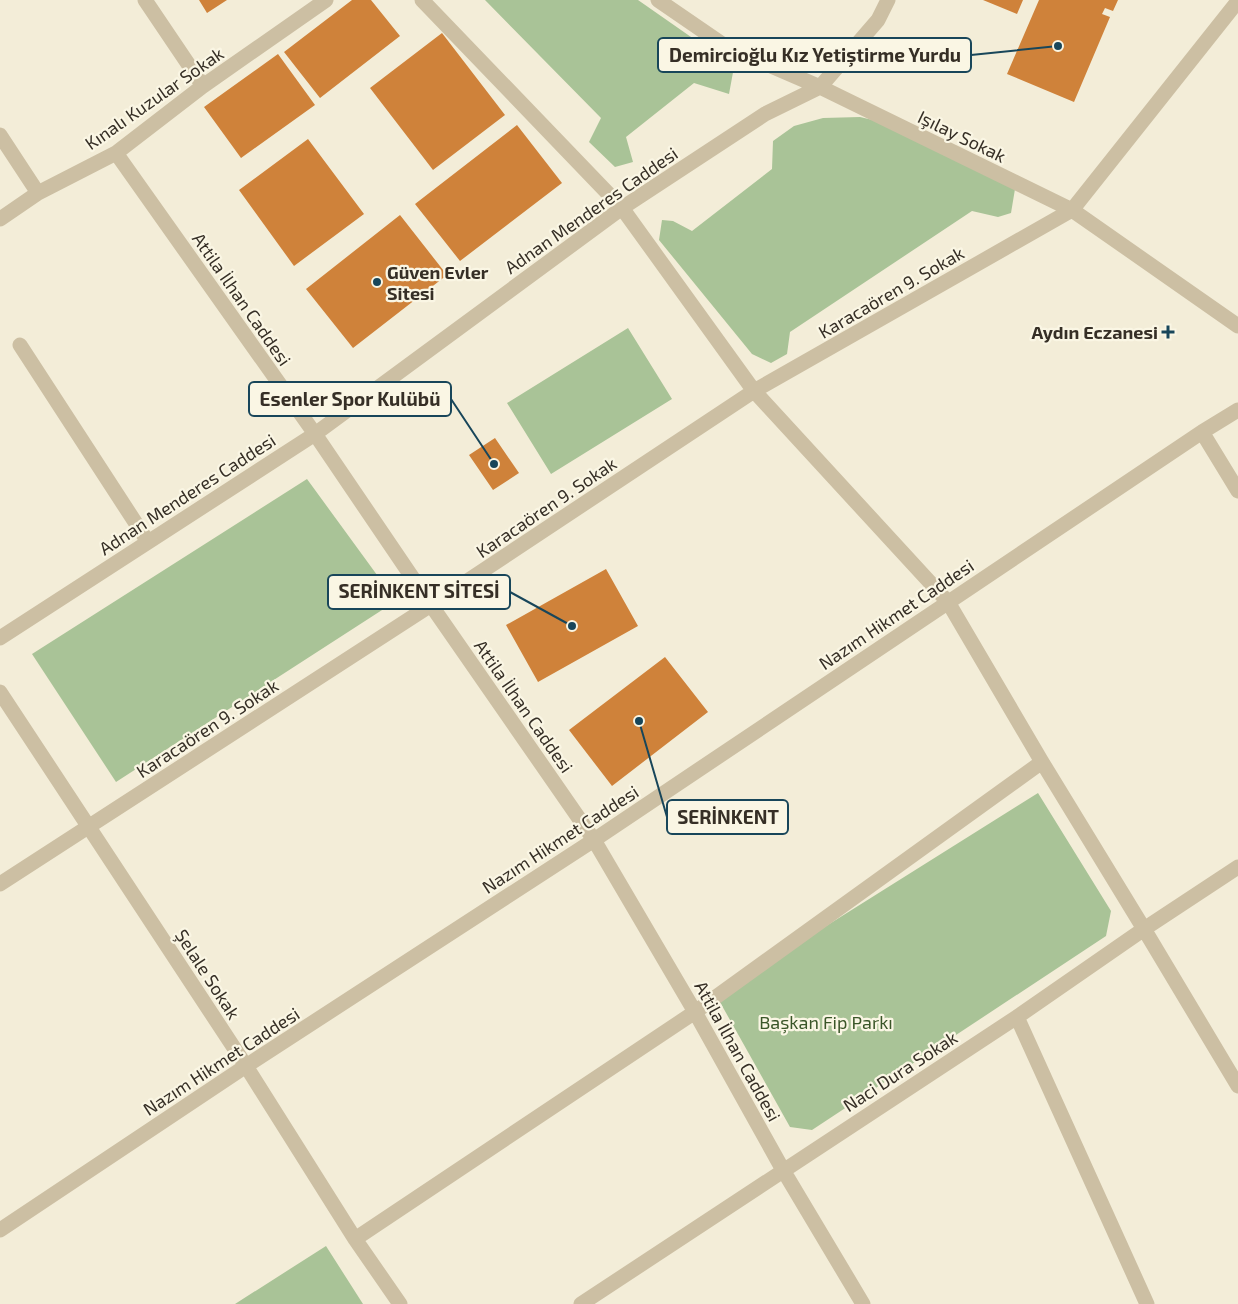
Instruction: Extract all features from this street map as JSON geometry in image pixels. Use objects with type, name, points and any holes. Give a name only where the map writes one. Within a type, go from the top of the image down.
[{"type":"street","points":[[145,0],[203,86]]},
{"type":"street","name":"Kınalı Kuzular Sokak","points":[[0,220],[38,193],[116,153],[203,86],[326,0]]},
{"type":"street","points":[[422,0],[622,208],[754,391],[948,602],[1042,762],[1238,1086]]},
{"type":"street","name":"Işılay Sokak","points":[[658,0],[725,46],[820,88],[1072,210],[1238,326]]},
{"type":"street","name":"Adnan Menderes Caddesi","points":[[0,638],[315,434],[622,208],[765,114],[820,88],[878,20],[888,0]]},
{"type":"street","points":[[1072,210],[1238,1]]},
{"type":"street","points":[[0,136],[38,193]]},
{"type":"street","name":"Attila İlhan Caddesi","points":[[116,153],[315,434],[431,606],[594,840],[695,1012],[783,1170],[863,1304]]},
{"type":"street","name":"Karacaören 9. Sokak","points":[[0,884],[431,606],[754,391],[1072,210]]},
{"type":"street","points":[[20,345],[148,542]]},
{"type":"street","name":"Nazım Hikmet Caddesi","points":[[0,1230],[246,1066],[594,840],[1202,432],[1238,410]]},
{"type":"street","points":[[1202,432],[1238,491]]},
{"type":"street","name":"Şelale Sokak","points":[[0,692],[246,1066],[355,1239],[400,1304]]},
{"type":"street","points":[[355,1239],[695,1012],[1042,762]]},
{"type":"street","name":"Naci Dura Sokak","points":[[582,1304],[1017,1017],[1238,867]]},
{"type":"street","points":[[1017,1017],[1147,1304]]},
{"type":"green space","points":[[485,0],[638,0],[734,67],[729,94],[694,83],[626,137],[633,162],[615,167],[589,142],[601,118]]},
{"type":"green space","points":[[860,117],[877,121],[1015,189],[1011,213],[998,217],[972,211],[790,332],[787,354],[771,363],[752,354],[659,240],[662,220],[673,221],[692,231],[772,169],[773,141],[794,126],[823,118]]},
{"type":"green space","points":[[628,328],[672,399],[551,474],[507,403]]},
{"type":"green space","points":[[307,479],[396,601],[116,782],[32,654]]},
{"type":"green space","name":"Başkan Fip Parkı","points":[[1038,793],[1111,911],[1106,936],[812,1130],[790,1127],[716,995]]},
{"type":"green space","points":[[326,1246],[363,1304],[235,1304]]},
{"type":"building","points":[[199,0],[227,0],[207,13]]},
{"type":"building","points":[[352,0],[371,0],[400,36],[320,98],[284,52]]},
{"type":"building","points":[[983,0],[1023,0],[1017,14]]},
{"type":"building","points":[[1039,0],[1118,0],[1113,11],[1105,8],[1102,14],[1110,17],[1074,102],[1007,74]]},
{"type":"building","points":[[442,33],[505,115],[433,170],[370,88]]},
{"type":"building","points":[[278,54],[315,105],[241,158],[204,107]]},
{"type":"building","points":[[517,125],[562,183],[460,261],[415,204]]},
{"type":"building","points":[[308,139],[364,214],[294,266],[239,190]]},
{"type":"building","name":"Güven Evler Sitesi","points":[[400,215],[447,275],[353,348],[306,289]]},
{"type":"building","points":[[495,438],[519,473],[493,490],[469,455]]},
{"type":"building","points":[[606,569],[638,626],[538,682],[506,625]]},
{"type":"building","points":[[665,657],[708,712],[612,786],[569,730]]},
{"type":"place","name":"Demircioğlu Kız Yetiştirme Yurdu","points":[[1058,46]]},
{"type":"place","name":"Güven Evler Sitesi","points":[[377,282]]},
{"type":"place","name":"Aydın Eczanesi","points":[[1168,332]]},
{"type":"place","name":"Esenler Spor Kulübü","points":[[494,464]]},
{"type":"place","name":"SERİNKENT SİTESİ","points":[[572,626]]},
{"type":"place","name":"SERİNKENT","points":[[639,721]]}]
